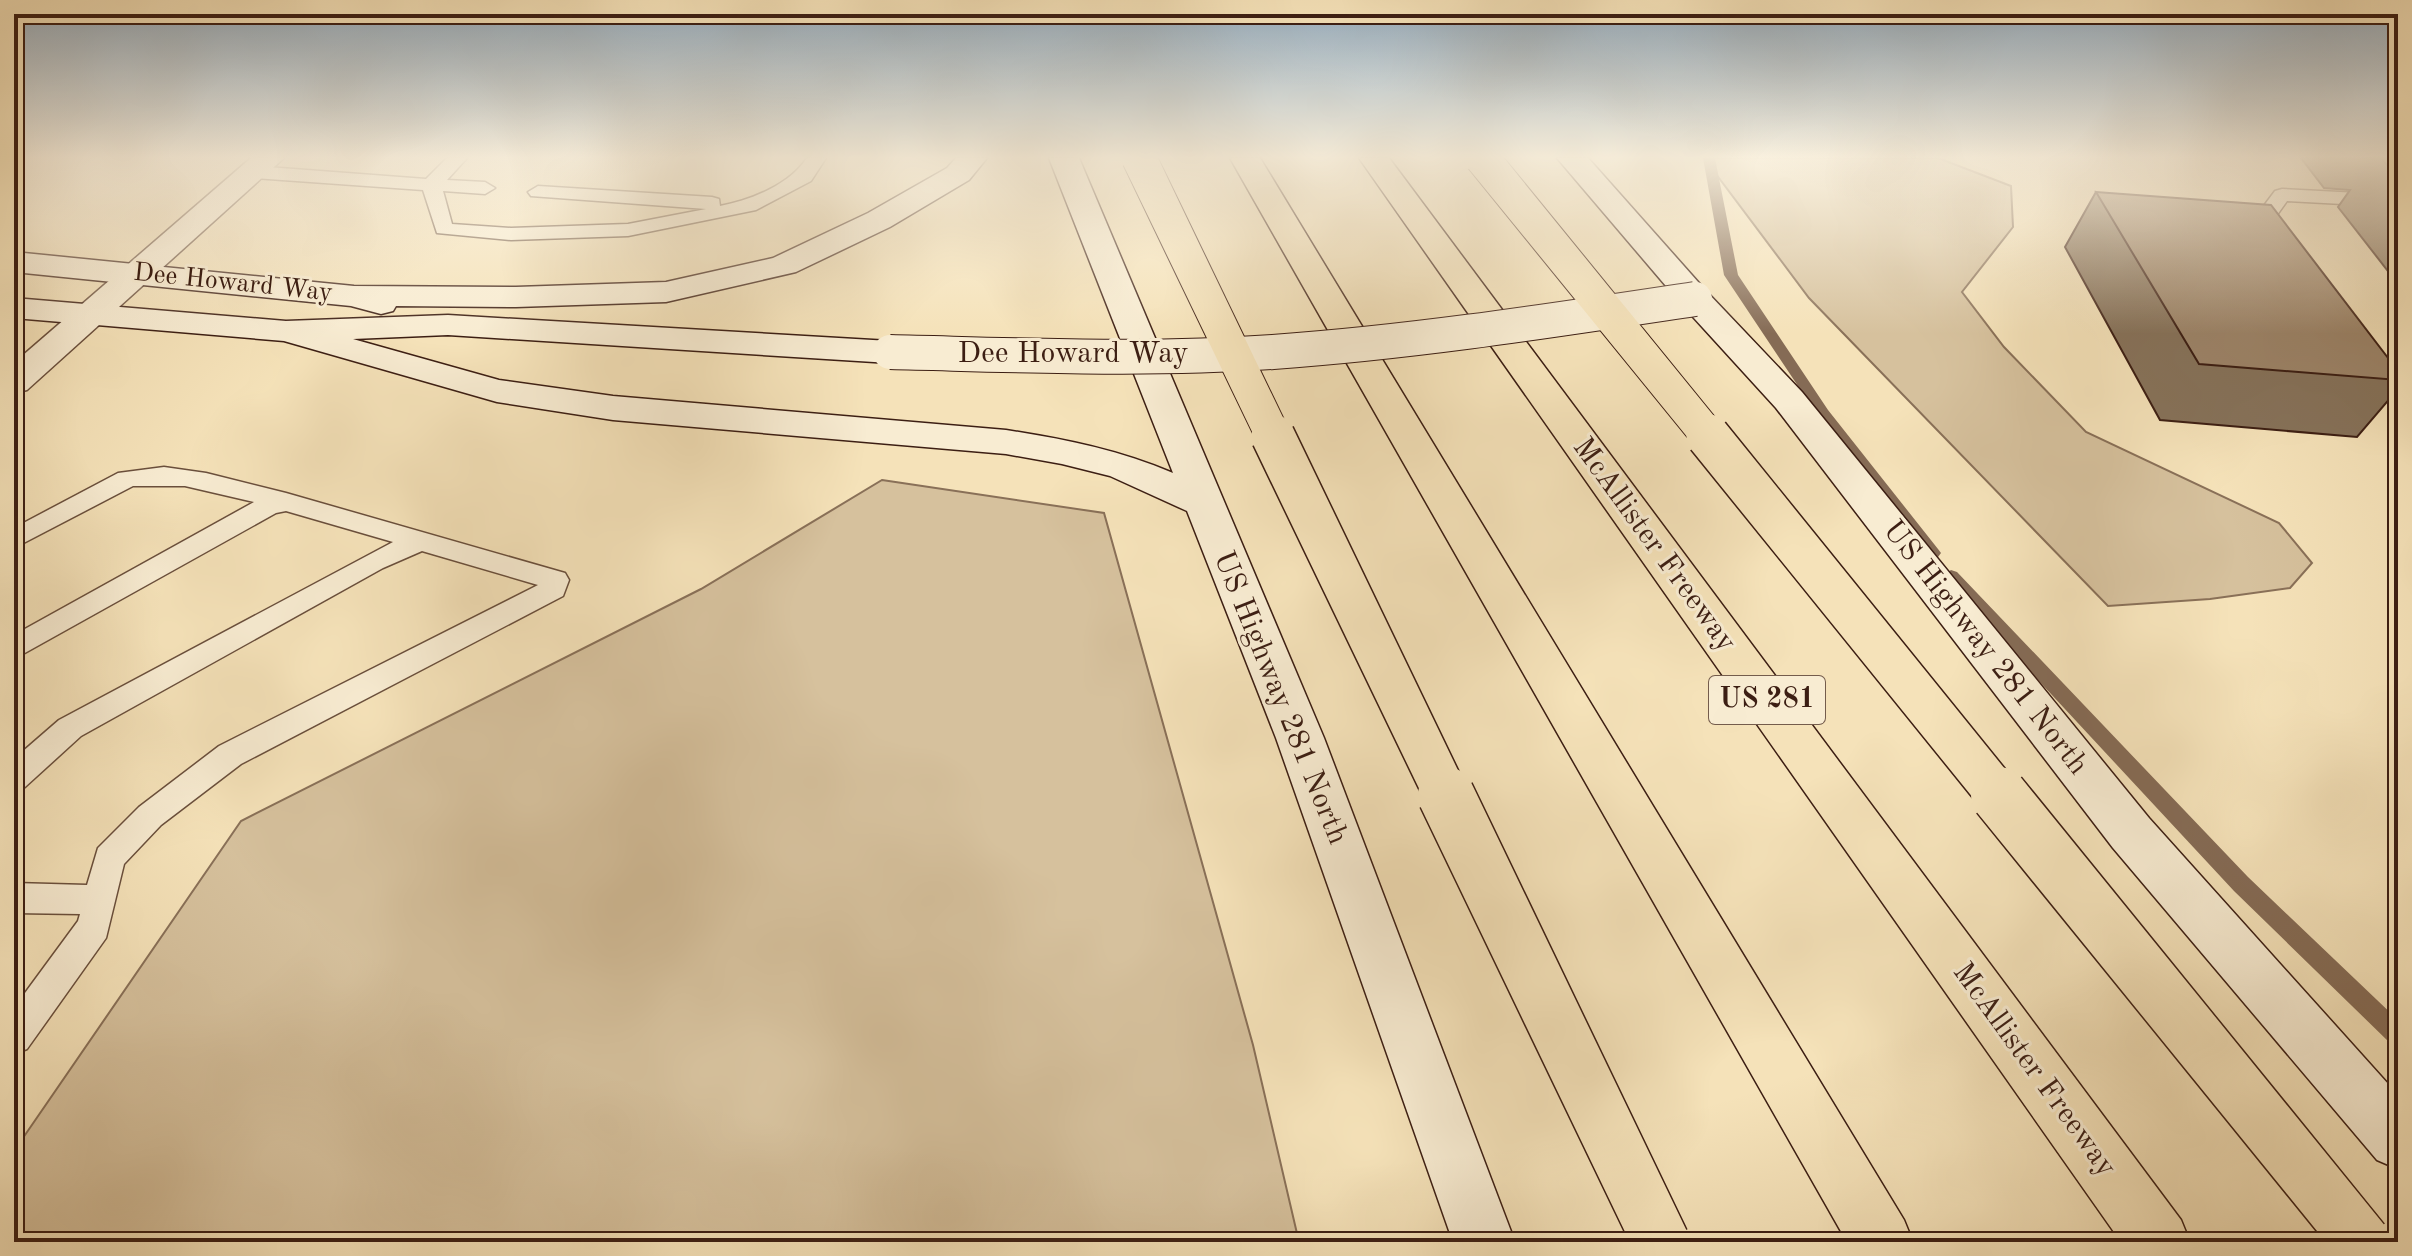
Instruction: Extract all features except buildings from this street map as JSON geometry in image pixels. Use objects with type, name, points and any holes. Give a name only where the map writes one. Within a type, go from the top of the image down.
[{"type":"highway","points":[[1167,217],[1661,1242]]},
{"type":"highway","points":[[1279,217],[1882,1242]]},
{"type":"highway","name":"McAllister Freeway","points":[[1416,217],[2159,1242]]},
{"type":"highway","points":[[1530,217],[2362,1242]]},
{"type":"main road","points":[[14,382],[204,217]]},
{"type":"main road","points":[[354,296],[516,297],[666,292],[784,265],[885,217]]},
{"type":"main road","name":"US Highway 281 North","points":[[1088,217],[1300,738],[1484,1242]]},
{"type":"main road","name":"US Highway 281 North","points":[[1623,217],[1789,400],[2131,833],[2398,1139]]},
{"type":"main road","name":"Dee Howard Way","points":[[14,262],[354,296],[448,325]]},
{"type":"main road","name":"Dee Howard Way","points":[[14,308],[286,331],[448,325],[890,352],[1115,357],[1271,352],[1463,334],[1695,299]]},
{"type":"main road","points":[[286,331],[497,391],[613,408],[1006,442],[1062,451],[1123,467],[1203,502]]},
{"type":"lane","points":[[440,217],[444,229],[511,234],[628,230],[695,217]]},
{"type":"lane","points":[[2268,217],[2295,253]]},
{"type":"lane","points":[[14,539],[127,479],[144,474],[167,475],[286,502],[555,580],[553,589],[230,755],[150,816],[109,858],[94,927],[14,1037]]},
{"type":"lane","points":[[14,648],[243,518],[270,505],[286,502]]},
{"type":"lane","points":[[14,778],[70,728],[374,561],[417,542]]},
{"type":"lane","points":[[14,898],[100,900]]},
{"type":"shaded area","points":[[1748,217],[2012,217],[2013,227],[1962,292],[2004,347],[2086,432],[2279,523],[2312,563],[2290,588],[2210,599],[2108,606],[1809,298]]},
{"type":"shaded area","points":[[882,480],[1104,513],[1253,1045],[1299,1242],[14,1242],[14,1151],[241,821],[701,589]]},
{"type":"waterway","points":[[1720,217],[1731,275],[1823,413],[1932,553]]},
{"type":"waterway","points":[[1951,576],[2241,884],[2398,1035]]}]
